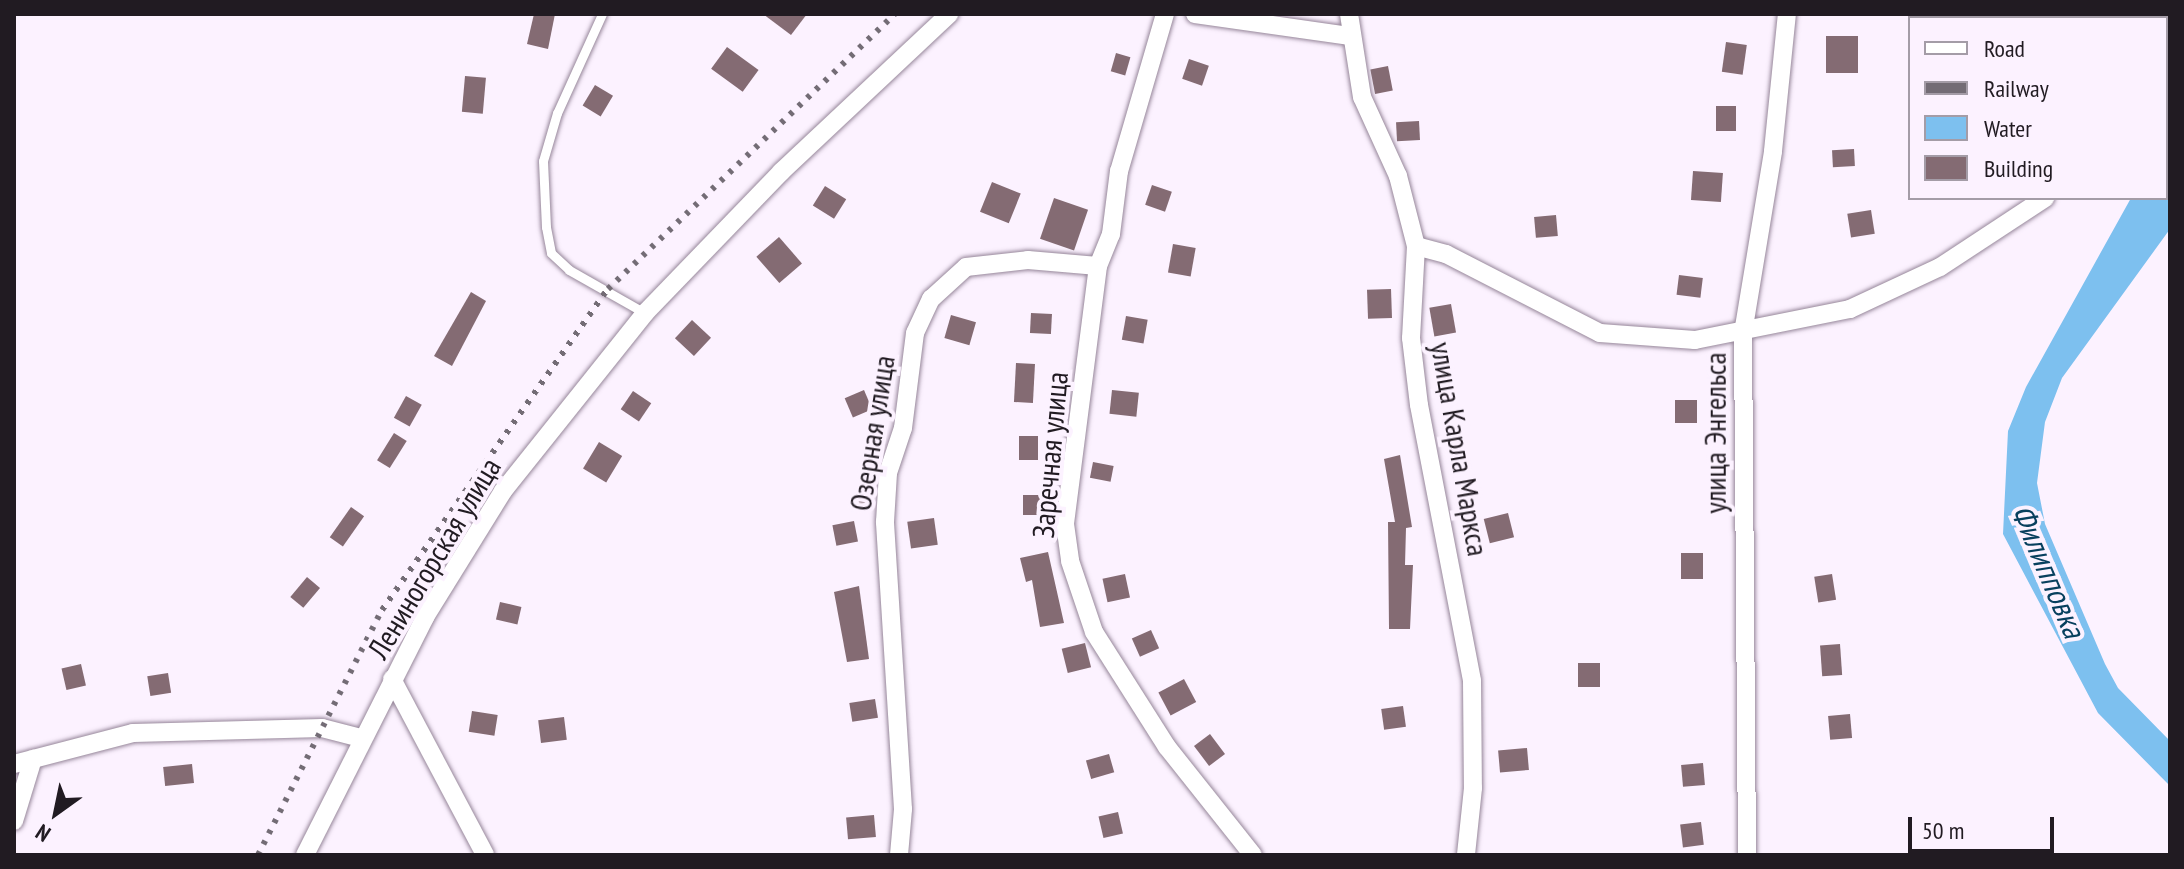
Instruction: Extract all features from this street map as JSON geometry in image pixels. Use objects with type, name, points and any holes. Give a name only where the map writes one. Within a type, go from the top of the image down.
[{"type":"street","name":"Лениногорская улица","points":[[305,855],[392,679],[503,491],[645,313],[781,172],[949,14]]},
{"type":"street","name":"Заречная улица","points":[[1165,14],[1119,171],[1111,234],[1098,266],[1065,524],[1070,561],[1094,632],[1167,747],[1253,855]]},
{"type":"street","points":[[1195,14],[1350,36]]},
{"type":"street","name":"улица Карла Маркса","points":[[1349,14],[1350,36],[1362,97],[1398,176],[1416,246],[1411,338],[1419,405],[1472,681],[1473,788],[1466,855]]},
{"type":"street","name":"улица Энгельса","points":[[1747,855],[1743,333],[1773,151],[1787,14]]},
{"type":"street","points":[[1416,246],[1446,254],[1600,333],[1695,340],[1743,333],[1850,309],[1940,267],[2042,200]]},
{"type":"street","name":"Озерная улица","points":[[899,855],[903,809],[885,522],[888,473],[903,428],[915,333],[931,299],[966,267],[1028,260],[1098,266]]},
{"type":"street","points":[[392,679],[485,855]]},
{"type":"street","points":[[14,764],[148,732],[322,728],[361,738]]},
{"type":"street","points":[[14,821],[33,759]]},
{"type":"lane","points":[[602,14],[557,113],[543,161],[546,227],[551,253],[569,270],[645,313]]},
{"type":"water","name":"Филипповка","points":[[2170,137],[2170,229],[2062,378],[2045,422],[2037,483],[2045,524],[2105,664],[2118,688],[2170,741],[2170,786],[2098,713],[2003,534],[2008,431],[2026,387],[2130,200],[2168,200]]},
{"type":"building","points":[[534,14],[555,14],[548,49],[527,44]]},
{"type":"building","points":[[763,14],[807,14],[791,35]]},
{"type":"building","points":[[1826,36],[1858,36],[1858,73],[1826,73]]},
{"type":"building","points":[[1726,42],[1747,45],[1743,75],[1722,72]]},
{"type":"building","points":[[727,47],[759,70],[743,92],[711,69]]},
{"type":"building","points":[[1116,53],[1130,57],[1125,75],[1111,71]]},
{"type":"building","points":[[1189,59],[1209,66],[1202,86],[1182,79]]},
{"type":"building","points":[[1388,66],[1393,91],[1375,94],[1370,69]]},
{"type":"building","points":[[465,76],[486,78],[483,114],[462,112]]},
{"type":"building","points":[[595,85],[613,96],[601,116],[583,106]]},
{"type":"building","points":[[1716,106],[1736,106],[1736,131],[1716,131]]},
{"type":"building","points":[[1419,121],[1420,140],[1397,141],[1396,122]]},
{"type":"building","points":[[1854,149],[1855,166],[1833,167],[1832,150]]},
{"type":"building","points":[[1693,171],[1723,173],[1721,202],[1691,200]]},
{"type":"building","points":[[992,182],[1021,194],[1009,223],[980,212]]},
{"type":"building","points":[[1152,185],[1172,192],[1165,212],[1145,205]]},
{"type":"building","points":[[825,186],[846,199],[834,219],[813,206]]},
{"type":"building","points":[[1054,198],[1088,210],[1074,250],[1040,239]]},
{"type":"building","points":[[1871,210],[1875,234],[1851,237],[1847,214]]},
{"type":"building","points":[[1556,215],[1558,236],[1536,238],[1534,217]]},
{"type":"building","points":[[779,237],[802,263],[779,283],[756,257]]},
{"type":"building","points":[[1173,244],[1196,248],[1191,277],[1168,273]]},
{"type":"building","points":[[1679,275],[1703,278],[1700,298],[1677,295]]},
{"type":"building","points":[[1391,289],[1392,318],[1368,319],[1367,290]]},
{"type":"building","points":[[471,292],[486,301],[452,366],[434,356]]},
{"type":"building","points":[[1451,304],[1456,333],[1434,336],[1429,308]]},
{"type":"building","points":[[1031,313],[1052,314],[1051,334],[1030,333]]},
{"type":"building","points":[[951,315],[976,322],[969,345],[944,338]]},
{"type":"building","points":[[1126,316],[1148,320],[1143,343],[1122,340]]},
{"type":"building","points":[[692,320],[711,338],[694,356],[675,338]]},
{"type":"building","points":[[1016,363],[1035,364],[1033,403],[1014,402]]},
{"type":"building","points":[[864,390],[872,409],[853,418],[845,398]]},
{"type":"building","points":[[1112,390],[1139,393],[1136,417],[1109,414]]},
{"type":"building","points":[[633,391],[651,403],[639,422],[621,409]]},
{"type":"building","points":[[406,396],[422,405],[410,427],[394,418]]},
{"type":"building","points":[[1675,400],[1697,400],[1697,423],[1675,423]]},
{"type":"building","points":[[394,433],[407,441],[390,468],[377,460]]},
{"type":"building","points":[[1019,436],[1038,436],[1038,460],[1019,460]]},
{"type":"building","points":[[599,442],[622,456],[606,482],[583,469]]},
{"type":"building","points":[[1400,455],[1412,527],[1406,528],[1405,565],[1413,565],[1410,629],[1389,629],[1388,522],[1395,522],[1384,459]]},
{"type":"building","points":[[1093,462],[1114,466],[1111,482],[1090,478]]},
{"type":"building","points":[[875,485],[874,503],[859,504],[857,486]]},
{"type":"building","points":[[1023,495],[1045,495],[1045,515],[1023,515]]},
{"type":"building","points":[[351,507],[364,516],[343,546],[330,537]]},
{"type":"building","points":[[1508,513],[1514,537],[1490,543],[1484,519]]},
{"type":"building","points":[[934,518],[938,545],[911,548],[907,522]]},
{"type":"building","points":[[854,521],[858,542],[836,546],[832,525]]},
{"type":"building","points":[[1048,552],[1064,623],[1040,627],[1032,580],[1026,582],[1020,558]]},
{"type":"building","points":[[1681,553],[1703,553],[1703,579],[1681,579]]},
{"type":"building","points":[[1125,574],[1130,597],[1107,602],[1103,579]]},
{"type":"building","points":[[1832,574],[1836,600],[1818,602],[1814,577]]},
{"type":"building","points":[[307,577],[320,588],[303,608],[290,597]]},
{"type":"building","points":[[859,586],[869,659],[847,662],[834,592]]},
{"type":"building","points":[[500,602],[521,607],[517,624],[496,620]]},
{"type":"building","points":[[1151,630],[1159,648],[1140,657],[1132,639]]},
{"type":"building","points":[[1085,643],[1091,667],[1068,673],[1062,649]]},
{"type":"building","points":[[1840,644],[1842,675],[1822,676],[1820,645]]},
{"type":"building","points":[[1578,663],[1600,663],[1600,687],[1578,687]]},
{"type":"building","points":[[81,664],[86,685],[66,690],[62,668]]},
{"type":"building","points":[[168,673],[171,693],[150,696],[147,676]]},
{"type":"building","points":[[1184,679],[1196,702],[1171,716],[1158,693]]},
{"type":"building","points":[[875,699],[878,718],[852,722],[849,703]]},
{"type":"building","points":[[1403,706],[1406,727],[1384,730],[1381,709]]},
{"type":"building","points":[[472,711],[498,715],[494,736],[469,732]]},
{"type":"building","points":[[1850,714],[1852,738],[1830,740],[1828,716]]},
{"type":"building","points":[[564,717],[567,740],[541,743],[538,720]]},
{"type":"building","points":[[1210,734],[1225,754],[1209,766],[1194,746]]},
{"type":"building","points":[[1527,748],[1529,770],[1500,772],[1498,751]]},
{"type":"building","points":[[1109,754],[1114,772],[1091,779],[1086,761]]},
{"type":"building","points":[[1703,763],[1705,785],[1683,787],[1681,765]]},
{"type":"building","points":[[192,764],[194,783],[165,786],[163,767]]},
{"type":"building","points":[[1118,812],[1123,833],[1103,838],[1099,816]]},
{"type":"building","points":[[874,815],[876,837],[848,839],[846,817]]},
{"type":"building","points":[[1701,822],[1704,845],[1683,847],[1680,825]]},
{"type":"railway","points":[[258,855],[382,610],[608,289],[895,14]]}]
